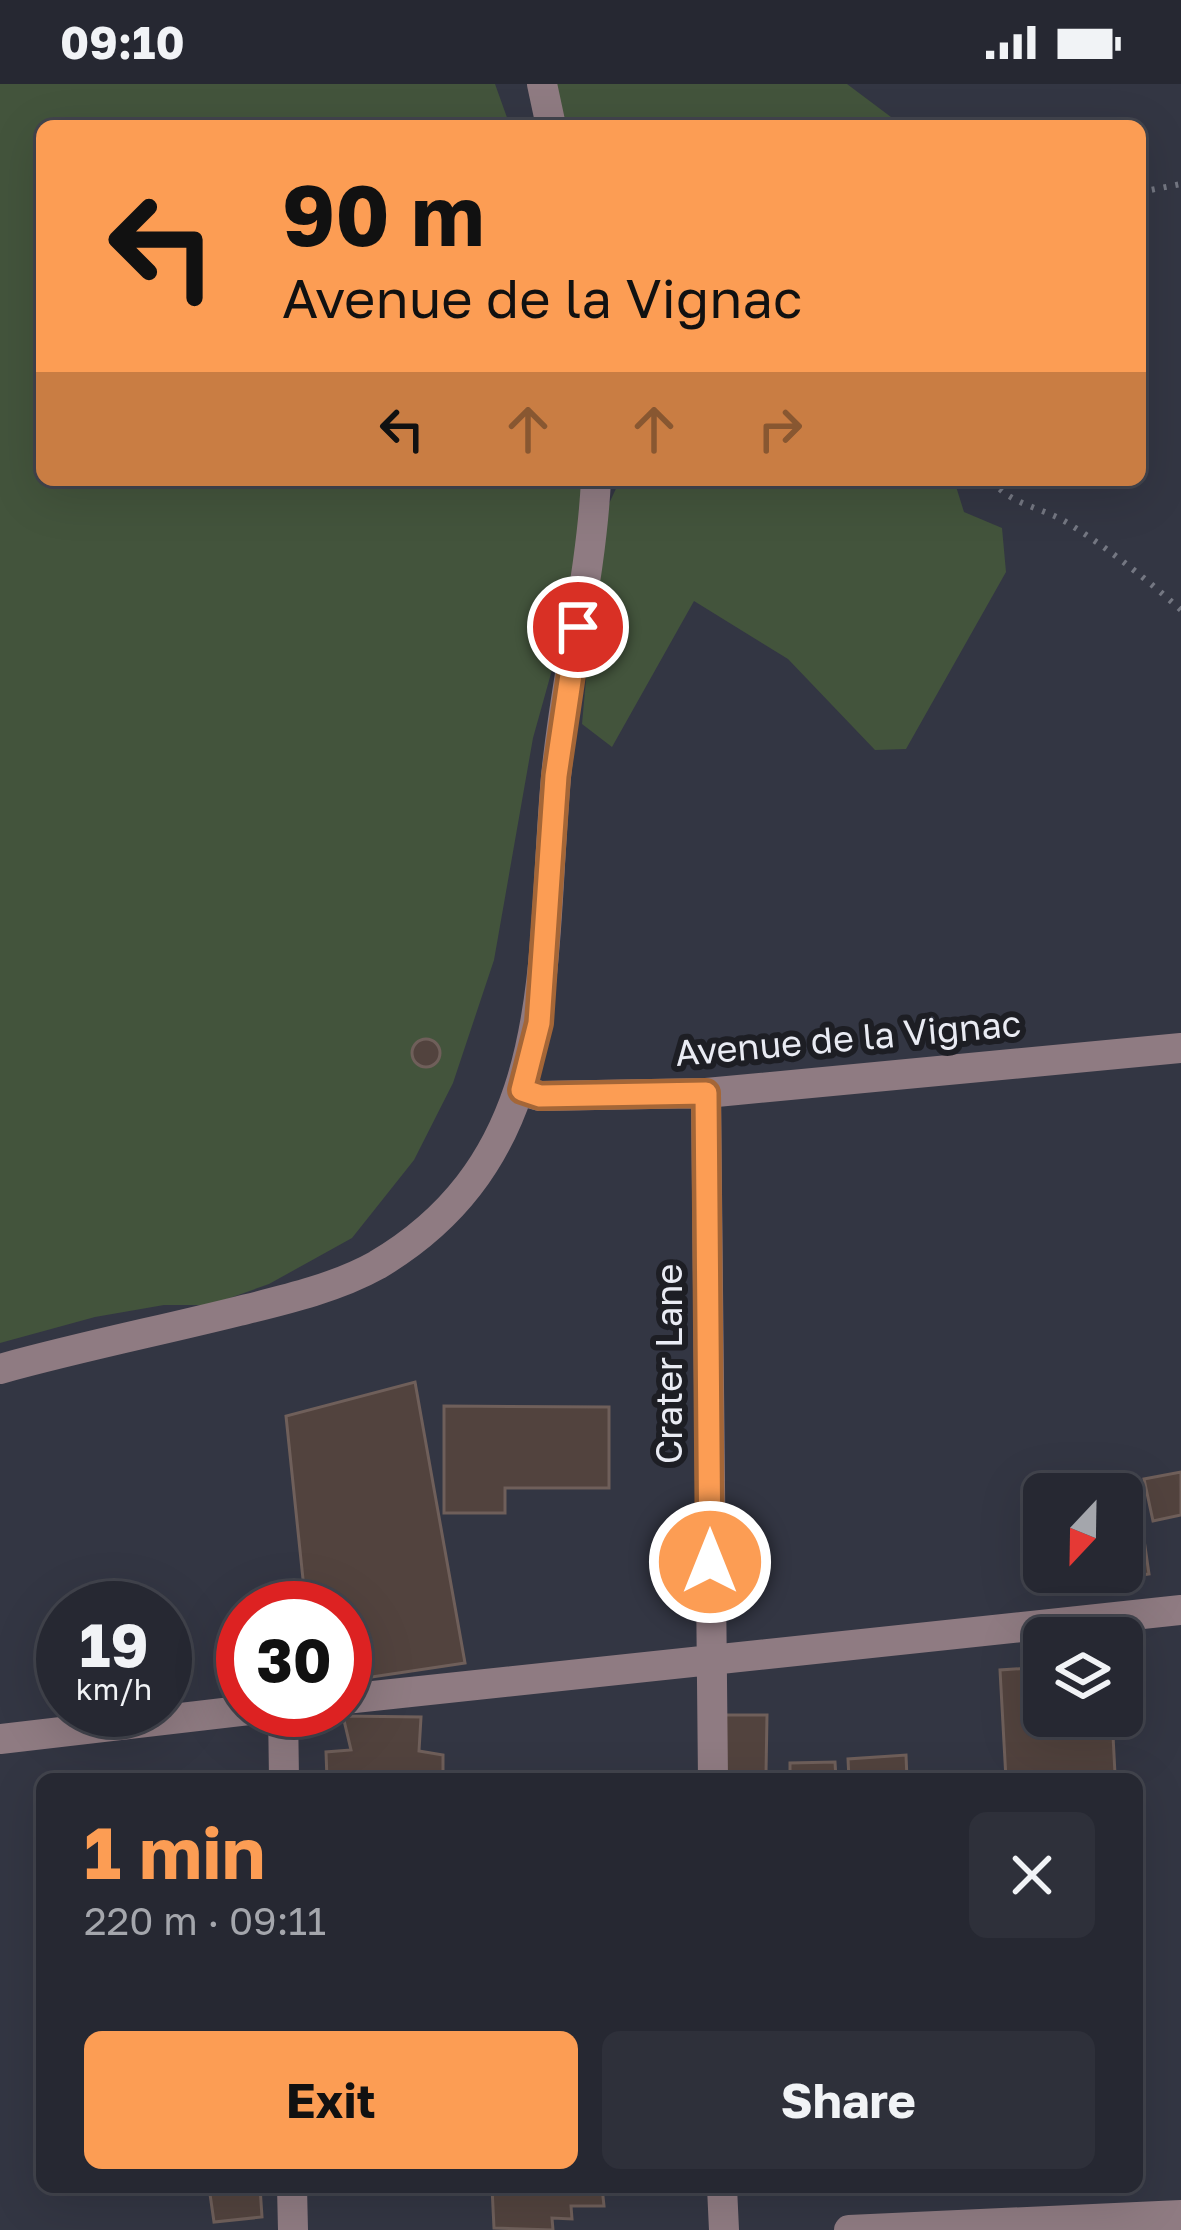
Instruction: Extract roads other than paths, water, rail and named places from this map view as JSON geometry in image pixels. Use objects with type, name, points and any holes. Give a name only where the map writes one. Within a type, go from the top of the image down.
[{"type":"street","points":[[542,84],[549,120]]},
{"type":"street","points":[[0,1369],[290,1298],[374,1266],[428,1227],[478,1169],[522,1090],[539,1023],[556,776],[593,532],[596,486]]},
{"type":"street","name":"Avenue de la Vignac","points":[[522,1090],[540,1096],[706,1093],[1181,1048]]},
{"type":"street","name":"Crater Lane","points":[[706,1093],[713,1773]]},
{"type":"street","points":[[372,1696],[710,1656],[1181,1610]]},
{"type":"street","points":[[0,1739],[216,1714]]},
{"type":"street","points":[[283,1737],[284,1773]]},
{"type":"street","points":[[292,2193],[293,2230]]},
{"type":"street","points":[[722,2193],[724,2230]]},
{"type":"street","points":[[849,2230],[1181,2215]]}]
